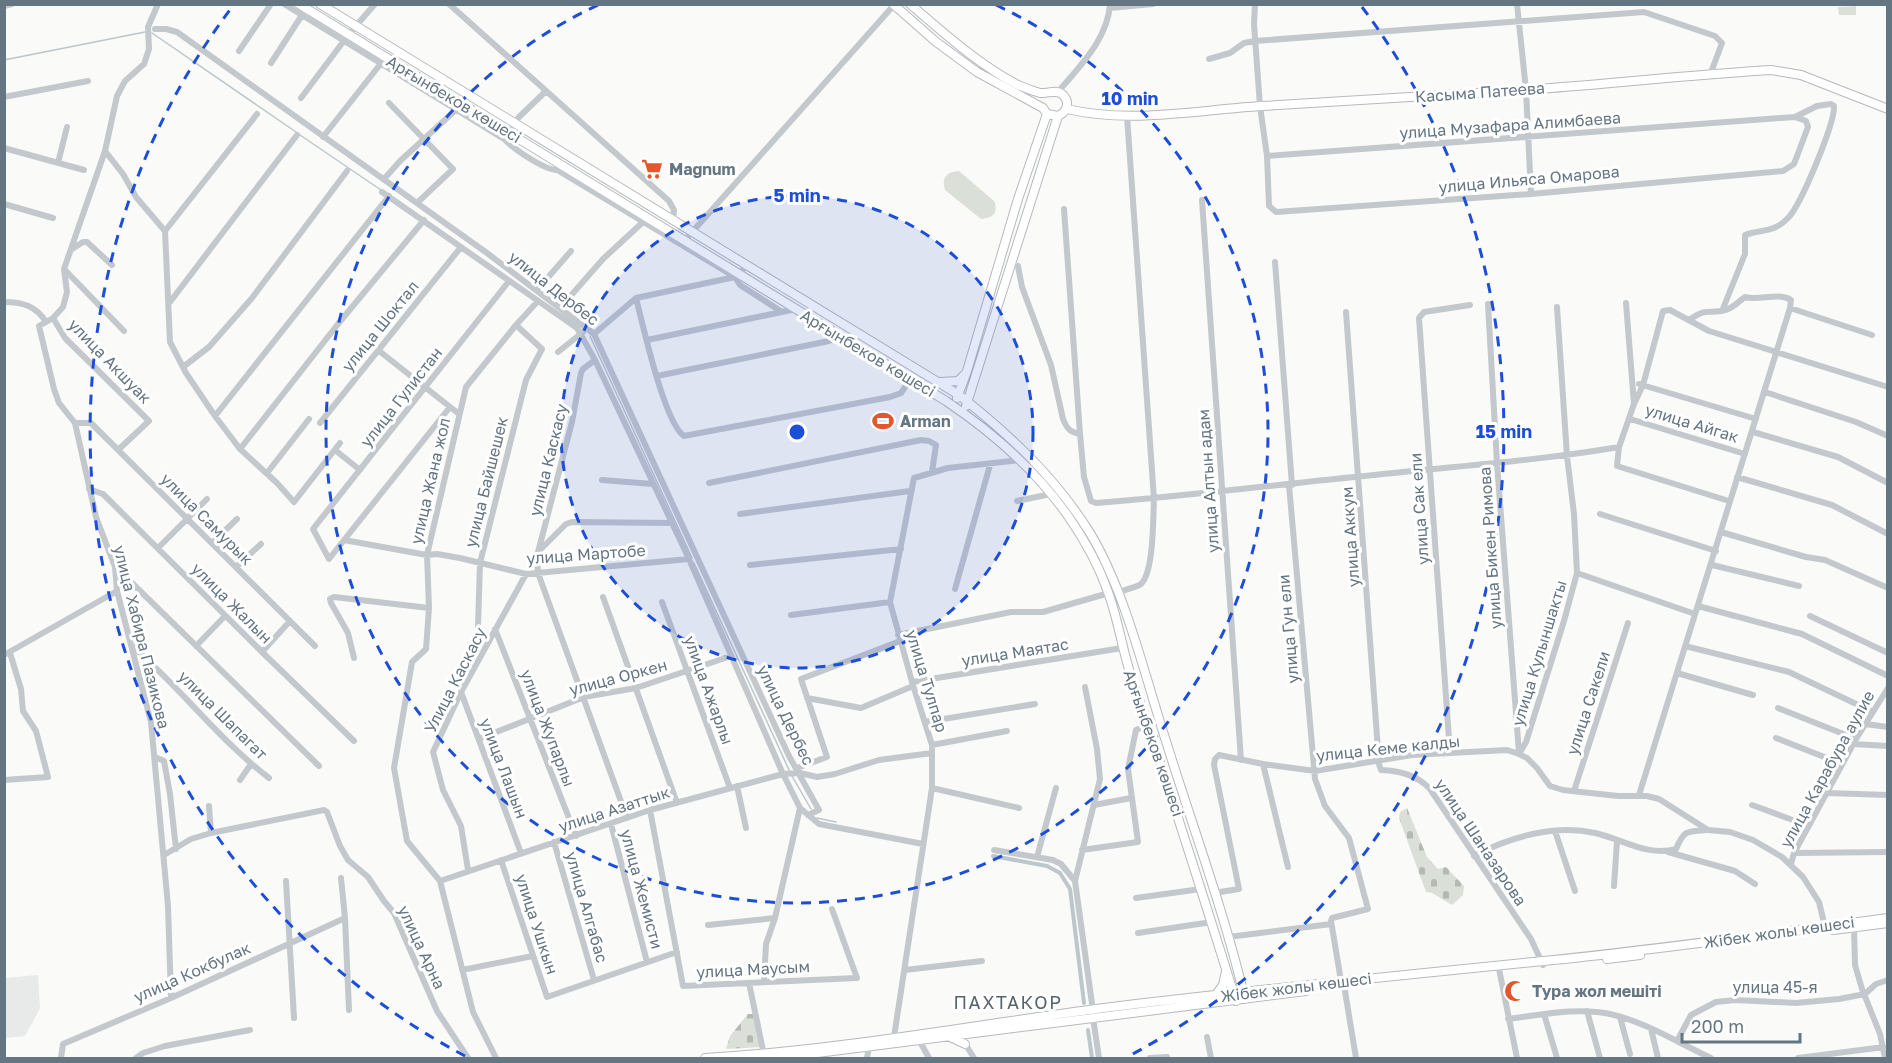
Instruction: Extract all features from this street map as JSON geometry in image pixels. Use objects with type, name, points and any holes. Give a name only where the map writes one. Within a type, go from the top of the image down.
[{"type":"main road","name":"Арғынбеков көшесі","points":[[320,4],[959,395],[995,423],[1045,471],[1091,535],[1118,592],[1245,996]]},
{"type":"main road","points":[[910,4],[947,35],[1018,85],[1038,93],[1058,92],[1067,102],[1067,109],[1058,116],[968,403],[962,412]]},
{"type":"main road","points":[[893,5],[935,41],[977,72],[1045,111],[1058,116]]},
{"type":"main road","name":"Арғынбеков көшесі","points":[[302,9],[562,169],[685,240],[737,275],[911,378],[962,412],[1020,460],[1068,517],[1082,539],[1109,593],[1122,648],[1202,889],[1235,997]]},
{"type":"main road","name":"Касыма Патеева","points":[[1067,109],[1127,116],[1185,114],[1260,106],[1526,90],[1771,70],[1801,75],[1887,109]]},
{"type":"main road","points":[[952,405],[959,395],[967,371],[1045,111],[1043,100],[1048,94]]},
{"type":"main road","points":[[936,381],[958,381],[967,371]]},
{"type":"main road","points":[[975,380],[974,392],[981,413]]},
{"type":"main road","points":[[1170,791],[1180,788]]},
{"type":"main road","name":"Жібек жолы көшесі","points":[[1245,996],[1257,991],[1499,969],[1826,929],[1887,918]]},
{"type":"main road","name":"Жібек жолы көшесі","points":[[1826,929],[1887,923]]},
{"type":"main road","name":"Жібек жолы көшесі","points":[[705,1059],[764,1055],[894,1037],[1093,1015],[1343,983],[1543,963]]},
{"type":"main road","points":[[1215,996],[1223,985],[1226,970]]},
{"type":"main road","points":[[1239,977],[1257,991]]},
{"type":"main road","name":"Жібек жолы көшесі","points":[[1093,1015],[1116,1007],[1215,996],[1235,997]]},
{"type":"main road","name":"Жібек жолы көшесі","points":[[778,1059],[947,1036],[959,1031]]},
{"type":"main road","points":[[947,1036],[965,1044]]},
{"type":"street","points":[[4,6],[12,4]]},
{"type":"street","points":[[4,302],[28,305],[40,312],[46,322],[63,307],[67,292],[64,269],[105,151],[117,96],[125,81],[144,64],[149,49],[148,27],[159,4]]},
{"type":"street","points":[[239,51],[271,4]]},
{"type":"street","points":[[271,63],[302,9],[284,4]]},
{"type":"street","points":[[302,98],[346,37],[375,4]]},
{"type":"street","points":[[449,4],[669,201],[674,210],[673,220]]},
{"type":"street","points":[[1058,92],[1089,55],[1102,34],[1110,6],[1153,4]]},
{"type":"street","points":[[1255,4],[1260,106],[1267,156]]},
{"type":"street","points":[[1517,4],[1526,90],[1531,194]]},
{"type":"street","points":[[685,240],[893,5]]},
{"type":"street","points":[[1209,59],[1230,53],[1244,43],[1256,41],[1644,12],[1715,36],[1722,43],[1710,75]]},
{"type":"street","name":"улица Дербес","points":[[155,29],[177,32],[384,179],[594,334],[708,583],[819,810],[808,815]]},
{"type":"street","points":[[323,137],[383,60]]},
{"type":"street","points":[[4,97],[88,81]]},
{"type":"street","points":[[506,135],[514,123],[546,91]]},
{"type":"street","points":[[389,103],[453,169],[417,203]]},
{"type":"street","points":[[1722,311],[1745,254],[1745,235],[1775,228],[1794,210],[1819,155],[1834,106],[1831,104],[1816,106],[1795,117]]},
{"type":"street","points":[[384,179],[400,161],[460,106]]},
{"type":"street","points":[[165,231],[257,114]]},
{"type":"street","points":[[1118,592],[1138,586],[1145,579],[1152,551],[1154,499],[1127,116]]},
{"type":"street","name":"улица Музафара Алимбаева","points":[[1267,156],[1795,117],[1806,120]]},
{"type":"street","name":"улица Ильяса Омарова","points":[[1267,156],[1269,206],[1276,212],[1531,194],[1783,171],[1794,164],[1808,127],[1806,120]]},
{"type":"street","points":[[58,163],[67,127]]},
{"type":"street","points":[[169,302],[297,135]]},
{"type":"street","points":[[4,148],[84,170]]},
{"type":"street","points":[[105,151],[123,174],[136,197],[165,231],[170,342],[183,367],[215,416],[240,449],[294,502],[340,443]]},
{"type":"street","points":[[562,169],[644,222],[737,275],[740,285],[782,312]]},
{"type":"street","points":[[183,367],[209,347],[252,298],[348,171]]},
{"type":"street","name":"улица Дербес","points":[[382,192],[577,328],[595,360],[689,559],[800,808]]},
{"type":"street","points":[[215,416],[389,196]]},
{"type":"street","name":"улица Алтын адам","points":[[1202,200],[1241,760]]},
{"type":"street","points":[[4,204],[53,218]]},
{"type":"street","points":[[1064,209],[1080,434],[1084,477],[1091,501],[1154,499],[1223,492],[1567,456],[1619,447]]},
{"type":"street","points":[[240,449],[338,324],[424,220]]},
{"type":"street","points":[[560,308],[603,260],[644,222]]},
{"type":"street","points":[[72,249],[87,242],[112,265]]},
{"type":"street","name":"улица Шоктал","points":[[320,423],[461,247]]},
{"type":"street","points":[[537,290],[571,251]]},
{"type":"street","name":"улица Гун ели","points":[[1275,262],[1290,485],[1315,779],[1325,806],[1349,838],[1368,909],[1332,918],[1331,924]]},
{"type":"street","points":[[594,334],[636,297],[737,275],[746,265]]},
{"type":"street","points":[[1018,266],[1022,287],[1051,365],[1066,428],[1080,434]]},
{"type":"street","points":[[64,269],[124,331]]},
{"type":"street","name":"улица Гулистан","points":[[344,540],[329,559],[314,529],[509,281]]},
{"type":"street","points":[[636,297],[657,376],[672,420],[680,433],[689,436],[890,397],[901,393],[911,378]]},
{"type":"street","points":[[1639,795],[1644,772],[1712,565],[1729,501],[1753,432],[1791,300],[1786,297],[1754,300],[1745,297],[1733,304],[1730,309],[1707,310],[1689,320]]},
{"type":"street","name":"улица Жана жол","points":[[496,1059],[473,1012],[440,881],[407,841],[394,768],[412,662],[426,649],[429,608],[428,555],[466,387],[538,301]]},
{"type":"street","points":[[1626,303],[1634,404]]},
{"type":"street","name":"улица Бикен Римова","points":[[1488,304],[1497,463],[1519,754]]},
{"type":"street","name":"улица Сак ели","points":[[1450,753],[1419,318],[1424,312],[1470,305]]},
{"type":"street","name":"улица Кулыншакты","points":[[1519,754],[1526,742],[1577,573],[1557,307]]},
{"type":"street","points":[[1790,308],[1872,335]]},
{"type":"street","points":[[647,340],[796,309]]},
{"type":"street","points":[[1729,501],[1617,466],[1619,447],[1643,385],[1664,311],[1670,310],[1709,331],[1887,387]]},
{"type":"street","name":"улица Аккум","points":[[1346,312],[1380,760]]},
{"type":"street","name":"улица Акшуак","points":[[53,318],[65,338],[149,421],[118,450]]},
{"type":"street","name":"улица Хабира Пазикова","points":[[46,322],[39,326],[54,388],[59,403],[75,423],[96,517],[115,567],[117,591],[152,722],[168,906],[171,998]]},
{"type":"street","name":"улица Байшешек","points":[[478,626],[480,563],[525,380],[542,349],[516,325]]},
{"type":"street","points":[[558,352],[588,328]]},
{"type":"street","points":[[657,376],[829,341],[836,333]]},
{"type":"street","points":[[378,350],[459,414]]},
{"type":"street","name":"улица Каскасу","points":[[538,573],[539,551],[572,422],[581,373],[595,360]]},
{"type":"street","points":[[1632,383],[1756,419]]},
{"type":"street","points":[[1765,392],[1856,422],[1887,436]]},
{"type":"street","points":[[344,540],[450,407]]},
{"type":"street","points":[[267,473],[309,419]]},
{"type":"street","name":"улица Айгак","points":[[1630,419],[1745,454]]},
{"type":"street","name":"улица Самурык","points":[[75,423],[91,423],[315,646]]},
{"type":"street","name":"улица Айгак","points":[[1753,432],[1838,457],[1887,483]]},
{"type":"street","points":[[709,483],[921,440],[936,445],[932,472]]},
{"type":"street","points":[[335,450],[360,470]]},
{"type":"street","points":[[740,514],[910,491],[914,478],[932,472],[1020,460]]},
{"type":"street","points":[[954,589],[990,465]]},
{"type":"street","points":[[1737,477],[1832,505],[1887,534]]},
{"type":"street","points":[[602,480],[653,483]]},
{"type":"street","name":"улица Жалын","points":[[89,489],[103,494],[354,741]]},
{"type":"street","name":"улица Тулпар","points":[[894,1037],[932,788],[932,745],[890,602],[910,491]]},
{"type":"street","points":[[1017,501],[1050,494]]},
{"type":"street","points":[[158,548],[207,499]]},
{"type":"street","points":[[1600,514],[1716,551]]},
{"type":"street","points":[[212,543],[237,519]]},
{"type":"street","points":[[539,551],[566,524],[572,522],[672,523]]},
{"type":"street","points":[[1721,532],[1806,557],[1825,560],[1887,588]]},
{"type":"street","name":"улица Мартобе","points":[[344,540],[428,555],[437,554],[526,574],[689,559]]},
{"type":"street","points":[[236,567],[261,544]]},
{"type":"street","points":[[750,565],[901,549]]},
{"type":"street","points":[[1712,565],[1799,586]]},
{"type":"street","points":[[538,573],[627,818]]},
{"type":"street","points":[[1577,573],[1695,614]]},
{"type":"street","name":"Улица Каскасу","points":[[468,870],[461,826],[443,790],[433,753],[461,692],[526,574]]},
{"type":"street","points":[[116,580],[132,583],[319,766]]},
{"type":"street","points":[[4,780],[48,777],[36,731],[23,711],[21,689],[7,654],[117,591]]},
{"type":"street","points":[[798,771],[827,757],[801,679],[899,638],[1011,612],[1043,612],[1109,593]]},
{"type":"street","points":[[354,658],[348,633],[336,615],[330,599],[334,597],[429,608]]},
{"type":"street","points":[[603,597],[677,803]]},
{"type":"street","name":"улица Ажарлы","points":[[662,602],[734,787],[746,828]]},
{"type":"street","points":[[791,615],[890,602]]},
{"type":"street","points":[[1698,606],[1802,634],[1887,676]]},
{"type":"street","points":[[196,646],[225,616]]},
{"type":"street","points":[[1810,616],[1887,653]]},
{"type":"street","points":[[262,652],[290,621]]},
{"type":"street","name":"улица Сакели","points":[[1574,791],[1628,623]]},
{"type":"street","name":"улица Жупарлы","points":[[495,629],[576,836]]},
{"type":"street","name":"улица Шапагат","points":[[131,645],[154,665],[251,764],[269,778]]},
{"type":"street","points":[[1685,646],[1788,672],[1873,712]]},
{"type":"street","name":"улица Маятас","points":[[807,698],[861,708],[913,684],[1122,648]]},
{"type":"street","name":"улица Оркен","points":[[479,739],[584,697],[636,688],[731,656]]},
{"type":"street","points":[[1677,673],[1754,695]]},
{"type":"street","points":[[1085,687],[1100,779],[1075,881],[1098,1059]]},
{"type":"street","name":"улица Карабура аулие","points":[[1791,864],[1794,853],[1826,793],[1887,688]]},
{"type":"street","name":"улица Лашын","points":[[461,692],[521,853]]},
{"type":"street","points":[[925,722],[1035,704]]},
{"type":"street","points":[[1778,708],[1854,742],[1887,746]]},
{"type":"street","points":[[1865,724],[1887,727]]},
{"type":"street","points":[[1082,850],[1138,842],[1128,769],[1136,730],[1148,725]]},
{"type":"street","points":[[932,745],[1007,731]]},
{"type":"street","points":[[1776,738],[1842,764]]},
{"type":"street","name":"улица Кеме калды","points":[[1214,893],[1239,889],[1214,765],[1219,755],[1315,771],[1412,755],[1507,750],[1519,754]]},
{"type":"street","points":[[798,771],[817,777],[835,774],[879,760],[932,753]]},
{"type":"street","points":[[1519,754],[1537,768],[1550,786],[1563,790],[1618,796],[1639,795],[1659,799],[1708,830]]},
{"type":"street","points":[[155,757],[164,761],[176,849]]},
{"type":"street","name":"улица Шаназарова","points":[[1380,760],[1381,770],[1403,773],[1423,782],[1531,939],[1543,963]]},
{"type":"street","points":[[240,780],[251,764]]},
{"type":"street","points":[[1263,764],[1288,867]]},
{"type":"street","name":"улица Азаттык","points":[[440,881],[650,810],[798,771]]},
{"type":"street","points":[[932,788],[1019,808]]},
{"type":"street","points":[[1037,857],[1056,788]]},
{"type":"street","points":[[1826,793],[1887,795]]},
{"type":"street","points":[[1094,805],[1131,798]]},
{"type":"street","points":[[1752,805],[1809,826]]},
{"type":"street","points":[[209,806],[211,833]]},
{"type":"street","points":[[764,982],[766,944],[775,918],[800,808],[819,824],[923,844]]},
{"type":"street","name":"улица Арна","points":[[164,855],[192,839],[211,833],[324,810],[327,812],[348,860],[368,877],[394,913],[436,1011],[468,1059]]},
{"type":"street","name":"улица Маусым","points":[[650,810],[683,986],[858,978],[832,909]]},
{"type":"street","name":"улица Жемисти","points":[[611,824],[647,962]]},
{"type":"street","points":[[1555,831],[1575,891]]},
{"type":"street","points":[[1474,856],[1505,842],[1555,831],[1596,833],[1635,847],[1667,852],[1735,871],[1755,884]]},
{"type":"street","points":[[1667,852],[1676,849],[1682,835],[1688,831],[1730,832],[1753,840],[1791,864],[1803,877],[1819,902],[1826,929]]},
{"type":"street","points":[[1614,886],[1617,841]]},
{"type":"street","name":"улица Алгабас","points":[[554,842],[594,980]]},
{"type":"street","points":[[994,850],[1037,857],[1061,864],[1075,881]]},
{"type":"street","points":[[1794,853],[1887,852]]},
{"type":"street","name":"улица Ушкын","points":[[501,860],[547,997],[594,980]]},
{"type":"street","points":[[341,878],[349,1010]]},
{"type":"street","points":[[286,881],[294,1018]]},
{"type":"street","points":[[1136,898],[1202,889]]},
{"type":"street","name":"улица Кокбулак","points":[[61,1059],[63,1044],[171,998],[345,918]]},
{"type":"street","points":[[708,925],[775,918]]},
{"type":"street","points":[[1138,933],[1212,922]]},
{"type":"street","points":[[1228,937],[1331,924],[1356,1059]]},
{"type":"street","points":[[1854,928],[1855,965],[1862,989],[1884,1033],[1885,1059]]},
{"type":"street","points":[[594,980],[677,952]]},
{"type":"street","points":[[462,970],[533,956]]},
{"type":"street","points":[[905,970],[982,961]]},
{"type":"street","points":[[1499,969],[1516,1059]]},
{"type":"street","name":"улица 45-я","points":[[1677,1041],[1691,1015],[1716,1002],[1735,1000],[1796,1003],[1865,994],[1876,984],[1887,980]]},
{"type":"street","points":[[749,983],[764,1055]]},
{"type":"street","points":[[1508,1019],[1587,1011],[1620,1017],[1651,1029],[1711,1059]]},
{"type":"street","points":[[1587,1011],[1600,1059]]},
{"type":"street","points":[[1544,1014],[1557,1059]]},
{"type":"street","points":[[1620,1017],[1630,1053]]},
{"type":"street","points":[[1651,1029],[1658,1059]]},
{"type":"street","points":[[136,1059],[143,1053],[165,1046],[250,1030]]},
{"type":"street","points":[[959,1031],[974,1059]]},
{"type":"street","points":[[1207,1037],[1211,1059]]},
{"type":"street","points":[[919,1040],[929,1059]]},
{"type":"street","points":[[867,1059],[869,1047]]},
{"type":"street","points":[[1798,1059],[1827,1057],[1884,1047]]},
{"type":"street","points":[[1150,1059],[1167,1057]]},
{"type":"shaded area","points":[[38,975],[40,1008],[25,1036],[5,1038],[5,978]]},
{"type":"green space","points":[[1856,6],[1856,15],[1839,15],[1838,7]]},
{"type":"green space","points":[[959,171],[994,201],[996,209],[992,216],[981,219],[945,190],[946,176]]},
{"type":"green space","points":[[1407,808],[1427,857],[1438,869],[1446,867],[1464,886],[1463,895],[1452,905],[1426,892],[1399,818],[1400,812]]},
{"type":"green space","points":[[748,1014],[754,1014],[761,1047],[726,1049],[730,1036]]},
{"type":"waterway","points":[[4,60],[145,32]]},
{"type":"waterway","points":[[152,33],[296,132]]},
{"type":"waterway","points":[[300,135],[381,190]]},
{"type":"waterway","points":[[590,336],[692,558]]},
{"type":"waterway","points":[[694,563],[790,772]]},
{"type":"waterway","points":[[792,776],[811,809]]},
{"type":"waterway","points":[[817,818],[836,822]]},
{"type":"waterway","points":[[993,856],[1047,866],[1060,873],[1070,889],[1084,1003]]},
{"type":"waterway","points":[[1088,1030],[1092,1058]]},
{"type":"place","name":"Magnum","points":[[652,169]]},
{"type":"place","name":"Arman","points":[[883,421]]},
{"type":"place","name":"Тура жол мешіті","points":[[1515,991]]},
{"type":"district","name":"ПАХТАКОР","points":[[1008,1003]]}]
